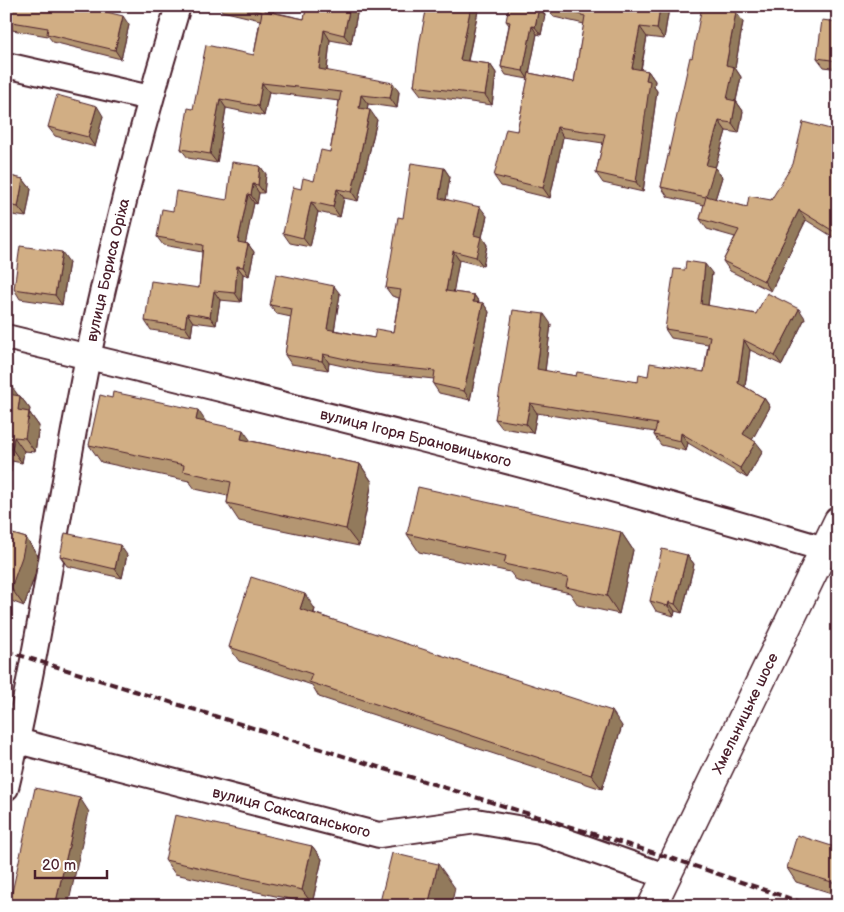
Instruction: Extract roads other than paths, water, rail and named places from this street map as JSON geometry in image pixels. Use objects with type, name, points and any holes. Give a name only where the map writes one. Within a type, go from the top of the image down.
[{"type":"street","name":"вулиця Бориса Оріха","points":[[12,739],[55,539],[88,357],[150,98],[178,6]]},
{"type":"street","points":[[6,65],[150,98]]},
{"type":"street","name":"вулиця Ігоря Брановицького","points":[[6,337],[413,436],[727,520],[824,549]]},
{"type":"street","name":"Хмельницьке шосе","points":[[652,906],[838,521]]},
{"type":"street","points":[[6,788],[12,739]]},
{"type":"street","name":"вулиця Саксаганського","points":[[12,739],[379,835],[476,821],[540,832],[665,876]]},
{"type":"railway","points":[[6,651],[674,859],[812,906]]}]
